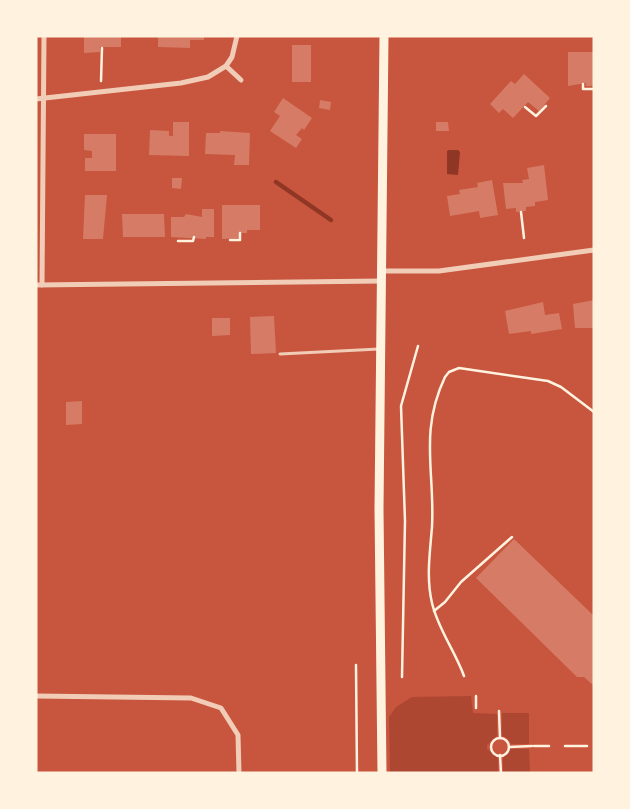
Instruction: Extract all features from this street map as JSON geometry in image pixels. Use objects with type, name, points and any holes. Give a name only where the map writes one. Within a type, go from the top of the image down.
[{"type":"main road","points":[[382,773],[379,509],[384,36]]},
{"type":"street","points":[[44,36],[39,285],[381,281]]},
{"type":"street","points":[[36,99],[198,80],[214,74],[226,66],[232,57],[236,36]]},
{"type":"street","points":[[226,66],[241,80]]},
{"type":"street","points":[[381,271],[439,271],[594,250]]},
{"type":"street","points":[[36,696],[191,698],[221,708],[238,735],[239,773]]},
{"type":"lane","points":[[280,354],[380,349]]},
{"type":"path","points":[[101,81],[102,48]]},
{"type":"path","points":[[583,84],[583,90],[594,89]]},
{"type":"path","points":[[525,108],[534,116],[546,106]]},
{"type":"path","points":[[521,212],[524,238]]},
{"type":"path","points":[[230,240],[240,240],[240,233]]},
{"type":"path","points":[[178,241],[194,241],[194,237]]},
{"type":"path","points":[[402,677],[405,521],[401,406],[418,346]]},
{"type":"path","points":[[464,676],[434,611],[428,580],[432,526],[429,435],[445,376],[459,368],[548,381],[561,387],[594,412]]},
{"type":"path","points":[[434,611],[445,602],[461,582],[512,537]]},
{"type":"path","points":[[356,665],[357,773]]},
{"type":"path","points":[[476,696],[476,708]]},
{"type":"path","points":[[499,711],[500,738]]},
{"type":"path","points":[[500,738],[507,741],[509,747],[507,752],[500,755],[495,753],[492,748],[494,740],[500,738]]},
{"type":"path","points":[[509,747],[549,746]]},
{"type":"path","points":[[565,746],[587,746]]},
{"type":"path","points":[[500,755],[501,773]]},
{"type":"shaded area","points":[[458,150],[460,152],[458,175],[447,174],[447,151]]},
{"type":"shaded area","points":[[471,696],[473,713],[497,714],[497,736],[487,745],[487,749],[498,757],[498,773],[390,773],[389,717],[396,707],[412,697]]},
{"type":"shaded area","points":[[502,713],[529,713],[529,744],[511,744],[507,738],[502,736]]},
{"type":"shaded area","points":[[511,749],[529,749],[530,773],[503,773],[503,757]]},
{"type":"building","points":[[84,36],[121,36],[121,47],[100,47],[100,52],[84,53]]},
{"type":"building","points":[[158,36],[204,36],[204,40],[190,40],[190,48],[158,47]]},
{"type":"building","points":[[292,45],[311,45],[311,82],[292,82]]},
{"type":"building","points":[[568,52],[594,52],[594,86],[586,86],[586,83],[568,86]]},
{"type":"building","points":[[524,74],[550,98],[539,111],[528,102],[513,118],[503,109],[499,113],[490,104],[511,81],[515,84]]},
{"type":"building","points":[[283,98],[312,118],[304,130],[302,128],[296,135],[302,139],[296,148],[270,131],[280,116],[274,112]]},
{"type":"building","points":[[320,100],[331,102],[330,110],[319,108]]},
{"type":"building","points":[[173,122],[189,122],[189,156],[149,155],[150,130],[169,131],[169,136],[173,136]]},
{"type":"building","points":[[436,122],[448,122],[449,131],[436,131]]},
{"type":"building","points":[[220,131],[250,133],[249,165],[234,165],[235,155],[205,154],[206,133],[220,133]]},
{"type":"building","points":[[84,134],[116,134],[116,171],[85,171],[85,158],[92,158],[92,151],[84,150]]},
{"type":"building","points":[[544,165],[548,200],[535,202],[535,206],[526,207],[526,211],[516,212],[516,208],[506,209],[503,183],[523,183],[522,180],[529,179],[527,168]]},
{"type":"building","points":[[172,178],[182,178],[181,189],[172,188]]},
{"type":"building","points":[[492,180],[498,215],[480,218],[479,211],[450,216],[447,196],[460,194],[459,190],[478,187],[477,183]]},
{"type":"building","points":[[85,195],[107,195],[103,239],[83,239]]},
{"type":"building","points":[[222,205],[260,205],[260,230],[247,230],[247,233],[239,233],[239,238],[222,239]]},
{"type":"building","points":[[202,209],[214,209],[214,237],[206,237],[206,239],[171,237],[171,217],[184,217],[186,214],[202,217]]},
{"type":"building","points":[[122,214],[164,214],[165,237],[123,237]]},
{"type":"building","points":[[594,300],[594,328],[575,328],[573,304]]},
{"type":"building","points":[[543,302],[545,315],[559,313],[562,329],[531,334],[531,331],[509,334],[505,311]]},
{"type":"building","points":[[274,316],[276,353],[251,354],[250,317]]},
{"type":"building","points":[[212,318],[230,318],[230,335],[212,336]]},
{"type":"building","points":[[82,401],[82,424],[66,425],[66,402]]},
{"type":"building","points":[[514,539],[594,616],[594,686],[584,677],[577,677],[476,578]]},
{"type":"waterway","points":[[276,182],[331,220]]}]
